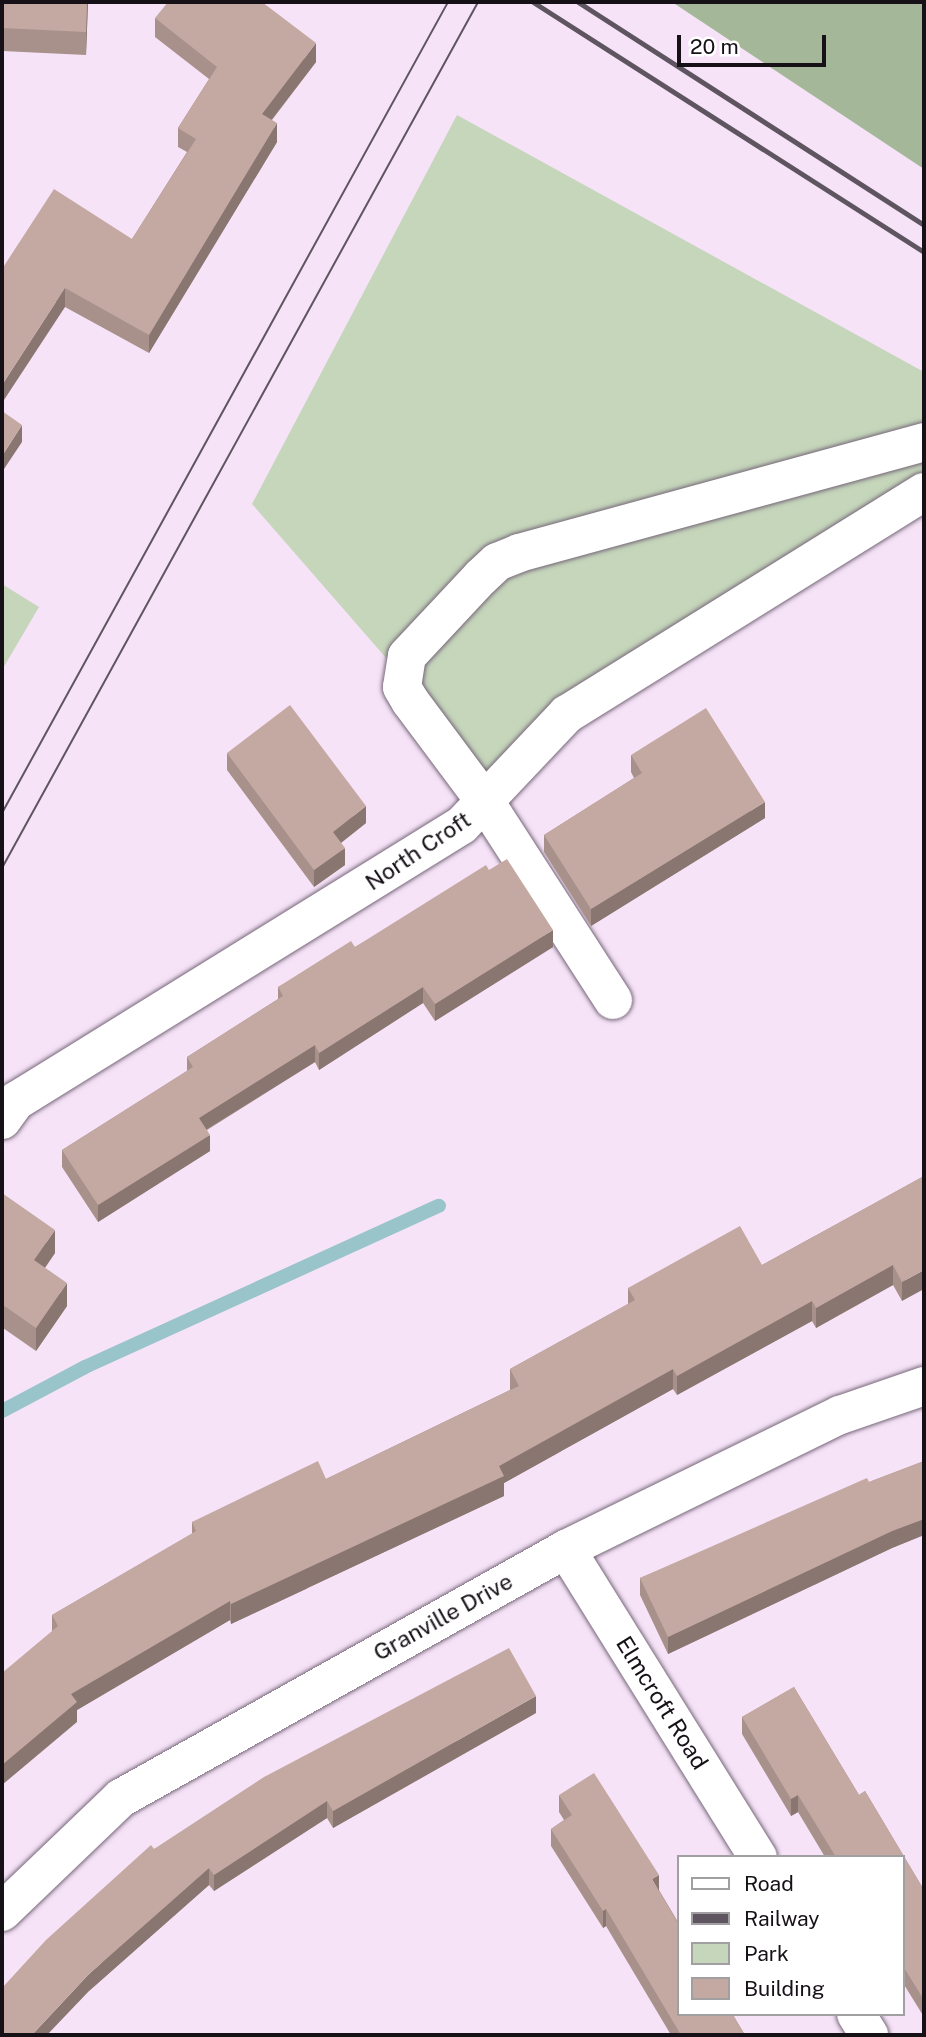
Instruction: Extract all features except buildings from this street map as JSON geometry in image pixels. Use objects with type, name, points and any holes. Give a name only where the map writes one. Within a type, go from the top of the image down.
[{"type":"street","points":[[613,1000],[486,803],[410,701],[402,687],[401,671],[407,656],[498,562],[924,442]]},
{"type":"street","name":"North Croft","points":[[2,1120],[16,1101],[426,850],[486,803],[567,714],[924,492]]},
{"type":"street","name":"Granville Drive","points":[[2,1912],[121,1798],[566,1549],[840,1415],[924,1387]]},
{"type":"street","name":"Elmcroft Road","points":[[566,1549],[757,1855]]},
{"type":"street","points":[[857,2016],[869,2035]]},
{"type":"green space","points":[[672,2],[924,2],[924,169]]},
{"type":"green space","points":[[457,115],[924,372],[924,477],[488,775],[252,504]]},
{"type":"green space","points":[[2,584],[39,607],[2,670]]},
{"type":"waterway","points":[[2,1411],[85,1367],[439,1206]]},
{"type":"tram line","points":[[2,813],[448,2]]},
{"type":"tram line","points":[[2,868],[478,2]]},
{"type":"railway","points":[[533,2],[924,252]]},
{"type":"railway","points":[[578,2],[924,225]]}]
